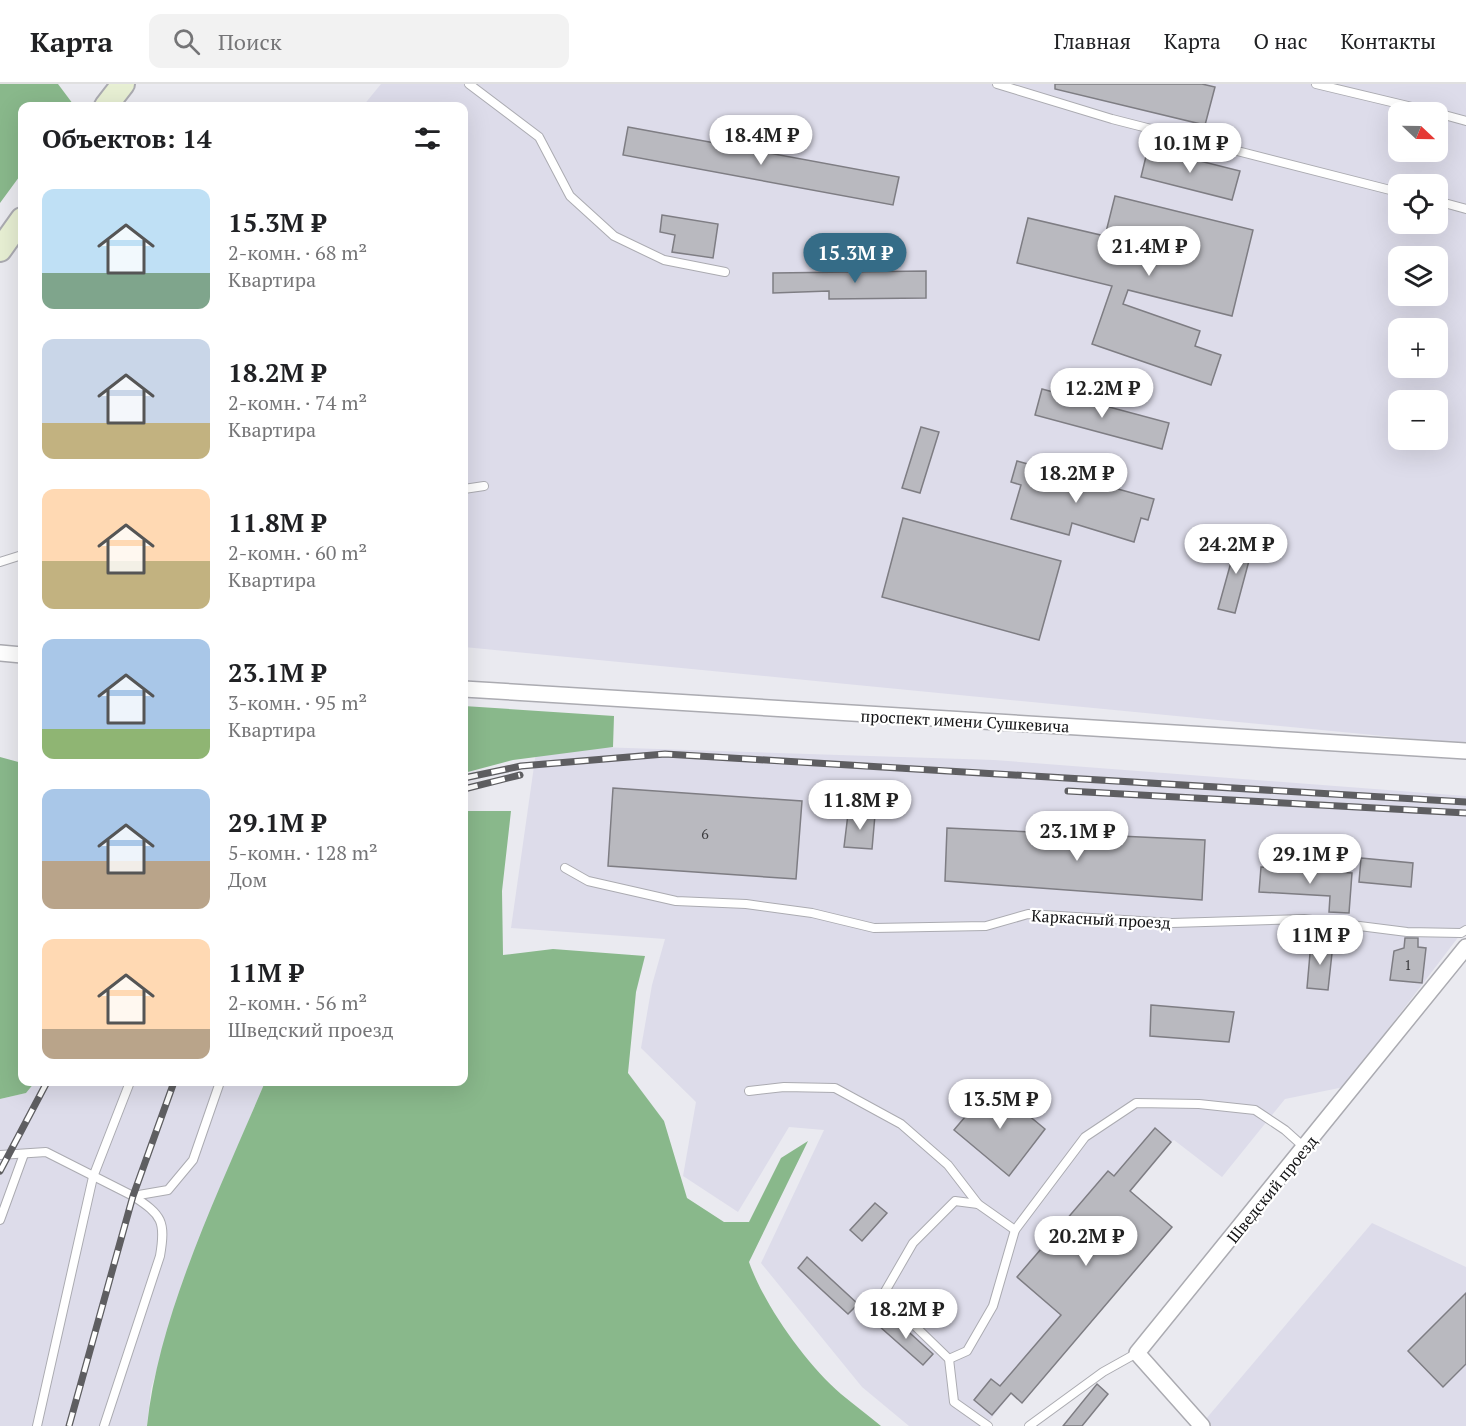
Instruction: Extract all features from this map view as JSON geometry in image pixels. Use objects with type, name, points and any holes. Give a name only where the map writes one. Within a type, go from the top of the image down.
[{"type":"street","points":[[109,102],[123,84]]},
{"type":"street","points":[[0,250],[18,225]]},
{"type":"street","points":[[0,653],[18,655]]},
{"type":"street","name":"проспект имени Сушкевича","points":[[468,689],[1466,751]]},
{"type":"street","name":"Шведский проезд","points":[[1137,1353],[1466,947]]},
{"type":"street","points":[[1137,1353],[1202,1426]]},
{"type":"lane","points":[[469,84],[539,137],[570,196],[614,236],[664,260],[725,272]]},
{"type":"lane","points":[[996,84],[1112,119],[1388,189]]},
{"type":"lane","points":[[1316,84],[1390,102]]},
{"type":"lane","points":[[1448,116],[1466,121]]},
{"type":"lane","points":[[1448,204],[1466,209]]},
{"type":"lane","points":[[468,488],[483,486]]},
{"type":"lane","points":[[0,562],[18,556]]},
{"type":"lane","name":"Каркасный проезд","points":[[565,868],[588,881],[676,901],[746,904],[790,910],[873,928],[986,926],[1028,914],[1172,923],[1304,920],[1407,932],[1461,933],[1466,930]]},
{"type":"lane","points":[[37,1426],[93,1177],[128,1086]]},
{"type":"lane","points":[[133,1196],[168,1190],[193,1160],[219,1086]]},
{"type":"lane","points":[[749,1091],[784,1087],[835,1088],[901,1124],[948,1166],[978,1204],[1015,1230]]},
{"type":"lane","points":[[949,1359],[967,1351],[993,1306],[1015,1230],[1085,1137],[1136,1103],[1199,1104],[1255,1110],[1285,1130],[1305,1148]]},
{"type":"lane","points":[[0,1155],[46,1152],[154,1209],[164,1231],[160,1256],[104,1426]]},
{"type":"lane","points":[[0,1220],[24,1154]]},
{"type":"lane","points":[[978,1204],[955,1201],[913,1243],[883,1295],[949,1359],[954,1402],[988,1426]]},
{"type":"lane","points":[[1029,1426],[1103,1372],[1137,1353]]},
{"type":"shaded area","points":[[381,84],[1466,84],[1466,744],[468,647],[468,102],[366,102]]},
{"type":"shaded area","points":[[537,745],[994,760],[1466,796],[1466,927],[1344,1087],[1285,1099],[1222,1177],[1174,1140],[1171,1142],[1130,1190],[1172,1227],[1022,1403],[1011,1394],[985,1426],[909,1426],[862,1387],[761,1263],[824,1130],[789,1127],[738,1212],[683,1176],[696,1102],[641,1048],[652,985],[665,939],[511,928]]},
{"type":"shaded area","points":[[32,1086],[263,1086],[214,1203],[182,1288],[151,1389],[147,1426],[0,1426],[0,1099],[26,1093]]},
{"type":"shaded area","points":[[1372,1223],[1466,1267],[1466,1426],[1200,1426]]},
{"type":"green space","points":[[0,84],[58,84],[72,102],[18,102],[18,178],[0,203]]},
{"type":"green space","points":[[468,706],[614,716],[613,747],[513,760],[468,772]]},
{"type":"green space","points":[[0,757],[18,762],[18,1086],[32,1086],[26,1093],[0,1099]]},
{"type":"green space","points":[[468,811],[511,811],[502,891],[503,955],[553,949],[645,956],[636,992],[628,1073],[664,1121],[687,1198],[724,1222],[749,1222],[781,1158],[808,1141],[749,1262],[775,1315],[800,1350],[841,1394],[881,1426],[147,1426],[164,1339],[211,1207],[263,1086],[468,1086]]},
{"type":"building","points":[[1055,84],[1202,84],[1215,87],[1205,125],[1055,89]]},
{"type":"building","points":[[628,127],[899,177],[893,205],[623,155]]},
{"type":"building","points":[[1148,148],[1240,171],[1232,200],[1141,177]]},
{"type":"building","points":[[1115,196],[1253,230],[1232,316],[1128,290],[1123,304],[1200,331],[1195,346],[1221,355],[1211,385],[1092,344],[1112,286],[1017,263],[1028,218],[1105,236]]},
{"type":"building","points":[[662,215],[718,224],[713,258],[672,252],[675,235],[660,232]]},
{"type":"building","points":[[926,271],[926,298],[829,299],[829,291],[773,293],[773,273]]},
{"type":"building","points":[[1042,389],[1169,423],[1162,449],[1035,415]]},
{"type":"building","points":[[921,427],[939,432],[920,493],[902,488]]},
{"type":"building","points":[[1017,461],[1154,499],[1148,520],[1141,518],[1134,542],[1072,523],[1069,535],[1011,519],[1021,485],[1011,482]]},
{"type":"building","points":[[903,518],[1061,561],[1039,640],[882,597]]},
{"type":"building","points":[[1238,537],[1254,542],[1235,613],[1218,609]]},
{"type":"building","points":[[613,788],[802,801],[796,879],[608,866]]},
{"type":"building","points":[[848,814],[875,815],[872,849],[844,847]]},
{"type":"building","points":[[947,828],[1205,840],[1202,900],[945,881]]},
{"type":"building","points":[[1361,858],[1413,863],[1411,887],[1359,882]]},
{"type":"building","points":[[1261,867],[1352,873],[1349,913],[1329,912],[1330,896],[1259,892]]},
{"type":"building","points":[[1405,938],[1418,938],[1418,947],[1426,948],[1422,983],[1390,980],[1394,951],[1404,948]]},
{"type":"building","points":[[1311,942],[1333,944],[1328,990],[1307,988]]},
{"type":"building","points":[[1151,1005],[1234,1012],[1229,1042],[1150,1036]]},
{"type":"building","points":[[992,1085],[1045,1129],[1009,1176],[954,1130]]},
{"type":"building","points":[[1155,1128],[1171,1142],[1130,1191],[1172,1227],[1022,1403],[1011,1393],[992,1415],[974,1400],[991,1379],[1000,1386],[1061,1315],[1017,1277],[1108,1171],[1114,1176]]},
{"type":"building","points":[[875,1203],[887,1213],[862,1241],[850,1230]]},
{"type":"building","points":[[807,1257],[858,1304],[848,1314],[798,1268]]},
{"type":"building","points":[[1466,1293],[1466,1364],[1443,1387],[1408,1351]]},
{"type":"building","points":[[890,1315],[933,1354],[923,1365],[879,1326]]},
{"type":"building","points":[[1097,1384],[1108,1394],[1082,1426],[1063,1426]]},
{"type":"railway","points":[[468,777],[521,766],[665,754],[1466,802]]},
{"type":"railway","points":[[468,788],[520,775]]},
{"type":"railway","points":[[1068,791],[1466,813]]},
{"type":"railway","points":[[0,1171],[45,1086]]},
{"type":"railway","points":[[69,1426],[133,1196],[173,1086]]}]
